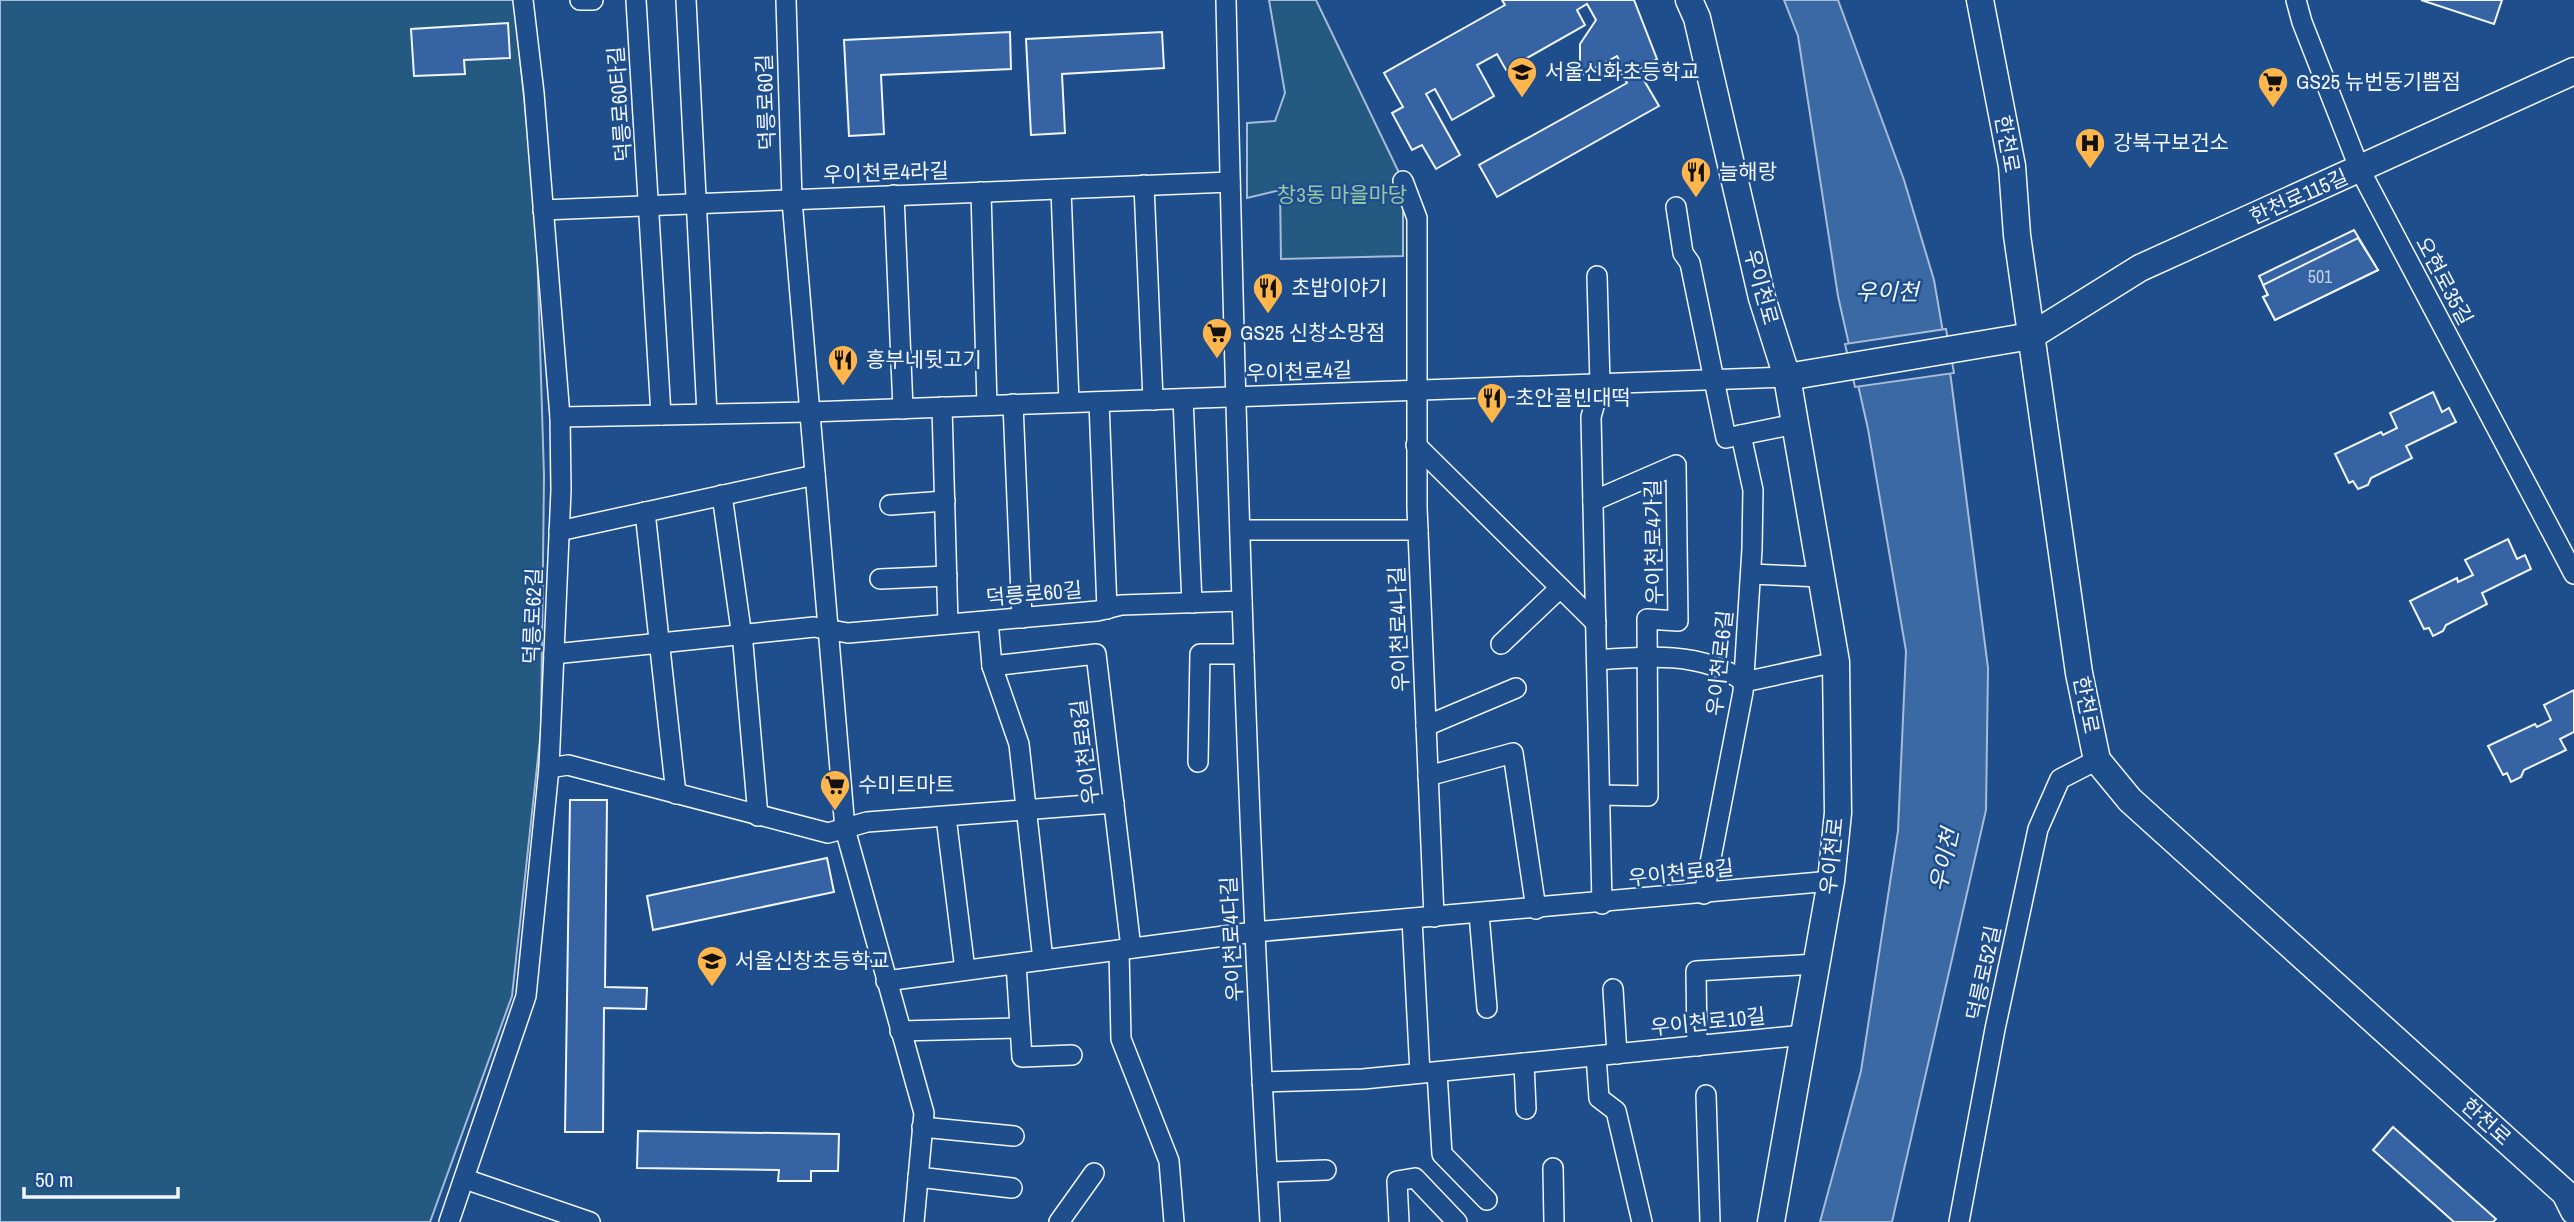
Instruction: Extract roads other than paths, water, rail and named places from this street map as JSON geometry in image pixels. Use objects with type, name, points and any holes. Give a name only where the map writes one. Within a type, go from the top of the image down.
[{"type":"street","name":"덕릉로62길","points":[[449,1222],[526,996],[549,768],[559,531],[560,417],[523,0]]},
{"type":"street","points":[[580,0],[593,0]]},
{"type":"street","name":"덕릉로60타길","points":[[636,0],[649,205]]},
{"type":"street","points":[[686,0],[707,414]]},
{"type":"street","name":"덕릉로60길","points":[[786,0],[792,200],[845,829],[924,1112],[914,1222]]},
{"type":"street","points":[[1226,0],[1235,397]]},
{"type":"street","name":"우이천로","points":[[1689,0],[1697,18],[1762,298],[1787,377],[1836,662],[1838,813],[1831,881],[1771,1222]]},
{"type":"street","name":"한천로","points":[[1980,0],[2012,166],[2017,236],[2079,673],[2097,760],[2130,800],[2565,1193],[2574,1211]]},
{"type":"street","name":"오현로35길","points":[[2296,0],[2302,22],[2360,170],[2574,574]]},
{"type":"street","name":"한천로115길","points":[[2031,337],[2140,268],[2574,71]]},
{"type":"street","points":[[1403,181],[1417,218],[1416,390]]},
{"type":"street","name":"우이천로4라길","points":[[543,210],[1230,182]]},
{"type":"street","points":[[1144,185],[1153,400]]},
{"type":"street","points":[[1061,189],[1069,402]]},
{"type":"street","points":[[981,192],[987,405]]},
{"type":"street","points":[[894,195],[903,408]]},
{"type":"street","points":[[649,205],[661,415]]},
{"type":"street","points":[[1676,207],[1683,253],[1690,263],[1713,380],[1733,436],[1795,424]]},
{"type":"street","points":[[1597,276],[1600,384],[1591,417],[1602,904]]},
{"type":"street","points":[[1787,377],[2031,337]]},
{"type":"street","name":"우이천로4길","points":[[809,412],[1787,377]]},
{"type":"street","name":"우이천로4나길","points":[[1416,390],[1418,530],[1434,918]]},
{"type":"street","name":"우이천로4다길","points":[[1235,397],[1254,932],[1270,1222]]},
{"type":"street","points":[[1183,399],[1192,603]]},
{"type":"street","points":[[1100,402],[1107,609]]},
{"type":"street","points":[[1013,404],[1022,618]]},
{"type":"street","points":[[942,407],[948,624]]},
{"type":"street","points":[[560,417],[809,412]]},
{"type":"street","name":"우이천로6길","points":[[1704,894],[1744,682],[1751,575],[1753,490],[1733,436]]},
{"type":"street","points":[[1416,445],[1596,624]]},
{"type":"street","name":"우이천로4가길","points":[[1593,500],[1676,465],[1678,621],[1647,619],[1648,796],[1600,796]]},
{"type":"street","points":[[559,531],[815,475]]},
{"type":"street","points":[[722,495],[743,644],[758,816]]},
{"type":"street","points":[[890,505],[945,501]]},
{"type":"street","points":[[645,512],[662,643],[676,794]]},
{"type":"street","points":[[1240,530],[1418,530]]},
{"type":"street","points":[[1751,575],[1822,577]]},
{"type":"street","points":[[880,579],[947,576]]},
{"type":"street","points":[[1501,644],[1560,588]]},
{"type":"street","name":"덕릉로60길","points":[[554,654],[814,627],[848,633],[1022,618],[1107,609],[1121,605],[1242,601]]},
{"type":"street","points":[[988,621],[992,666],[1019,744],[1043,960]]},
{"type":"street","name":"우이천로8길","points":[[992,666],[1096,654],[1114,803],[1125,949],[1121,1039],[1169,1161],[1174,1222]]},
{"type":"street","points":[[1198,762],[1200,654],[1244,654]]},
{"type":"street","points":[[1597,660],[1656,655],[1728,670],[1744,682],[1836,662]]},
{"type":"street","points":[[1426,726],[1516,688]]},
{"type":"street","points":[[1428,776],[1513,753],[1536,909]]},
{"type":"street","name":"덕릉로52길","points":[[1959,1222],[1995,1029],[2038,829],[2060,779],[2097,760]]},
{"type":"street","points":[[549,768],[568,765],[828,833],[867,822],[1114,803]]},
{"type":"street","points":[[947,817],[965,970]]},
{"type":"street","name":"우이천로8길","points":[[886,981],[1254,932],[1602,904],[1831,881]]},
{"type":"street","points":[[1479,914],[1487,1008]]},
{"type":"street","points":[[1412,919],[1428,1073],[1443,1153],[1487,1200]]},
{"type":"street","points":[[1016,964],[1022,1057],[1072,1055]]},
{"type":"street","points":[[1697,1046],[1696,971],[1816,964]]},
{"type":"street","points":[[1613,989],[1617,1054]]},
{"type":"street","points":[[900,1031],[1020,1028]]},
{"type":"street","name":"우이천로10길","points":[[1262,1082],[1428,1073],[1804,1035]]},
{"type":"street","points":[[1596,1056],[1599,1098],[1616,1111],[1642,1222]]},
{"type":"street","points":[[1524,1063],[1525,1109]]},
{"type":"street","points":[[1706,1095],[1710,1222]]},
{"type":"street","points":[[922,1127],[1014,1136]]},
{"type":"street","points":[[1553,1168],[1554,1222]]},
{"type":"street","points":[[1267,1172],[1326,1170]]},
{"type":"street","points":[[1059,1222],[1094,1173]]},
{"type":"street","points":[[918,1177],[1012,1188]]},
{"type":"street","points":[[1399,1222],[1397,1181],[1415,1178],[1457,1222]]},
{"type":"street","points":[[465,1180],[590,1222]]},
{"type":"street","points":[[2567,1222],[2574,1218]]},
{"type":"water","name":"우이천","points":[[1784,0],[1838,0],[1904,180],[1934,280],[1951,379],[1988,668],[1986,810],[1892,1222],[1820,1222],[1861,1071],[1898,831],[1906,651],[1868,429],[1838,296],[1798,36]]},
{"type":"place","name":"서울신화초등학교","points":[[1522,99]]},
{"type":"place","name":"GS25 뉴번동기쁨점","points":[[2273,109]]},
{"type":"place","name":"강북구보건소","points":[[2090,170]]},
{"type":"place","name":"늘해랑","points":[[1696,199]]},
{"type":"place","name":"초밥이야기","points":[[1268,315]]},
{"type":"place","name":"GS25 신창소망점","points":[[1217,360]]},
{"type":"place","name":"흥부네뒷고기","points":[[843,387]]},
{"type":"place","name":"초안골빈대떡","points":[[1492,425]]},
{"type":"place","name":"수미트마트","points":[[835,812]]},
{"type":"place","name":"서울신창초등학교","points":[[712,988]]},
{"type":"park label","name":"창3동 마을마당","points":[[1342,195]]}]
